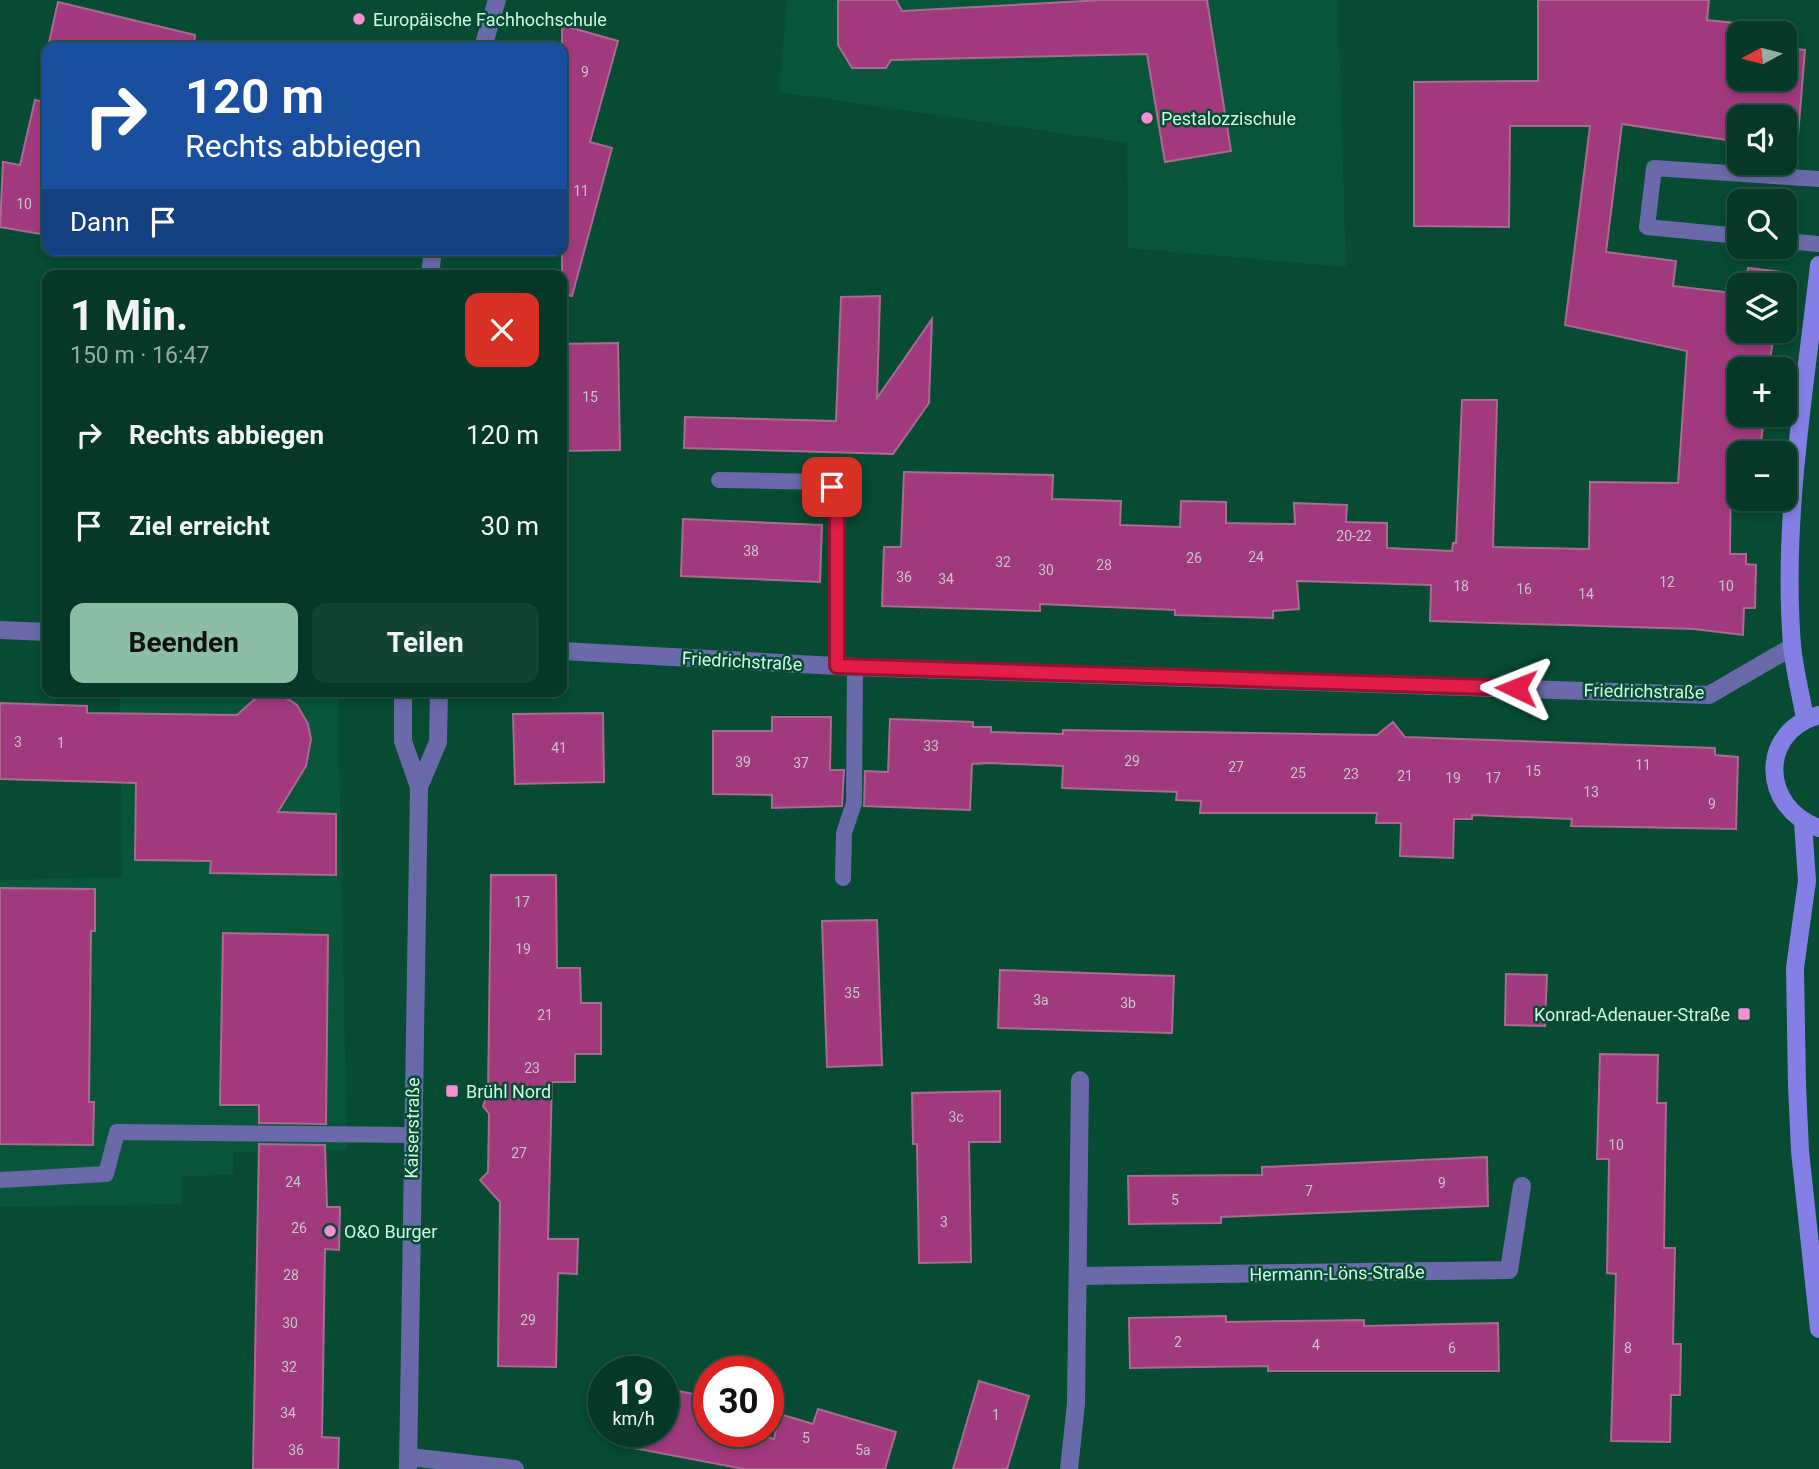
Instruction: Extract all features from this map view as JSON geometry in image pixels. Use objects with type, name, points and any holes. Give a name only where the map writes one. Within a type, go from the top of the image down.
[{"type":"main road","points":[[1819,265],[1800,434],[1789,571],[1792,647],[1812,717],[1790,730],[1782,742],[1774,773],[1780,799],[1811,825],[1807,881],[1795,968],[1800,1151],[1819,1329]]},
{"type":"street","points":[[484,42],[497,0]]},
{"type":"street","points":[[0,630],[42,632]]},
{"type":"street","name":"Friedrichstraße","points":[[567,651],[846,666],[1709,695],[1792,647]]},
{"type":"street","name":"Kaiserstraße","points":[[403,697],[403,741],[419,787],[409,1463]]},
{"type":"street","name":"Kaiserstraße","points":[[419,787],[438,742],[439,697]]},
{"type":"street","points":[[1069,1469],[1076,1404],[1080,1080]]},
{"type":"street","name":"Hermann-Löns-Straße","points":[[1079,1276],[1509,1270],[1522,1186]]},
{"type":"street","points":[[409,1463],[515,1469]]},
{"type":"lane","points":[[1727,235],[1647,227],[1654,168],[1819,179]]},
{"type":"lane","points":[[1797,242],[1819,244]]},
{"type":"lane","points":[[719,480],[825,482],[836,492],[854,803],[844,832],[843,878]]},
{"type":"lane","points":[[0,1180],[106,1174],[117,1132],[412,1135]]},
{"type":"shaded area","name":"Pestalozzischule","points":[[787,0],[1338,0],[1346,267],[1128,248],[1127,143],[779,92]]},
{"type":"shaded area","points":[[120,697],[338,697],[347,1150],[233,1152],[233,1175],[182,1176],[182,1204],[0,1207],[0,880],[122,877]]},
{"type":"building","points":[[838,0],[896,0],[902,11],[1103,0],[1207,0],[1231,151],[1165,162],[1147,54],[891,60],[886,68],[852,68],[838,45]]},
{"type":"building","points":[[1538,0],[1709,0],[1707,20],[1727,22],[1727,91],[1797,91],[1797,49],[1805,50],[1797,148],[1797,105],[1727,105],[1727,140],[1622,124],[1606,252],[1676,261],[1673,286],[1727,292],[1727,343],[1772,343],[1771,357],[1727,357],[1727,427],[1763,427],[1761,441],[1727,441],[1730,554],[1746,554],[1746,564],[1756,565],[1755,608],[1744,608],[1743,635],[1694,629],[1430,621],[1431,585],[1297,581],[1299,609],[1273,611],[1273,618],[1175,615],[1175,610],[1040,604],[1040,611],[882,606],[884,547],[901,547],[904,472],[1053,475],[1052,499],[1121,501],[1120,525],[1180,527],[1181,501],[1226,502],[1226,523],[1295,524],[1294,503],[1347,505],[1346,522],[1387,523],[1387,548],[1452,551],[1453,543],[1456,543],[1462,400],[1497,400],[1493,547],[1589,549],[1590,482],[1678,483],[1687,351],[1565,325],[1590,126],[1510,126],[1509,227],[1414,226],[1414,82],[1538,81]]},
{"type":"building","points":[[58,2],[195,35],[194,42],[49,42]]},
{"type":"building","points":[[562,25],[618,41],[590,142],[612,148],[572,296],[567,295],[567,270],[562,270],[562,256],[567,256],[567,42],[562,42]]},
{"type":"building","points":[[35,100],[42,101],[42,234],[0,227],[3,162],[20,165]]},
{"type":"building","points":[[1748,268],[1782,272],[1782,273],[1747,273]]},
{"type":"building","points":[[880,296],[877,398],[932,319],[929,403],[893,454],[684,448],[685,417],[836,421],[841,297]]},
{"type":"building","points":[[618,343],[620,450],[567,451],[567,344]]},
{"type":"building","points":[[683,519],[822,525],[820,582],[681,576]]},
{"type":"building","points":[[285,697],[297,705],[308,724],[311,739],[306,766],[278,812],[336,814],[336,875],[210,873],[211,861],[135,860],[136,783],[0,779],[0,703],[87,706],[87,713],[237,715],[256,698]]},
{"type":"building","points":[[603,713],[604,782],[515,784],[513,714]]},
{"type":"building","points":[[772,717],[831,717],[830,770],[844,770],[842,806],[772,808],[772,795],[713,794],[713,731],[772,731]]},
{"type":"building","points":[[890,719],[973,722],[973,727],[991,727],[991,732],[1063,734],[1063,730],[1377,735],[1393,722],[1405,737],[1715,748],[1715,755],[1738,757],[1736,829],[1571,826],[1572,819],[1472,815],[1472,819],[1454,819],[1453,858],[1400,856],[1401,823],[1376,823],[1377,813],[1200,813],[1201,801],[1176,800],[1177,792],[1062,788],[1063,766],[990,763],[972,764],[970,810],[864,806],[865,771],[888,772]]},
{"type":"building","points":[[491,875],[556,875],[557,968],[580,968],[581,1003],[601,1003],[601,1054],[575,1054],[575,1082],[552,1082],[548,1239],[578,1239],[577,1274],[558,1273],[556,1367],[498,1366],[500,1202],[480,1180],[488,1172],[489,1114],[483,1106],[488,1093]]},
{"type":"building","points":[[0,888],[95,889],[95,931],[91,931],[89,1102],[94,1102],[93,1145],[0,1144]]},
{"type":"building","points":[[877,920],[882,1065],[827,1067],[822,921]]},
{"type":"building","points":[[223,933],[328,935],[326,1124],[259,1123],[259,1105],[220,1105]]},
{"type":"building","points":[[1000,970],[1174,976],[1172,1033],[998,1028]]},
{"type":"building","points":[[1506,974],[1547,975],[1545,1026],[1505,1025]]},
{"type":"building","points":[[1600,1054],[1658,1055],[1657,1103],[1666,1103],[1664,1248],[1675,1248],[1673,1344],[1681,1344],[1680,1395],[1671,1395],[1670,1442],[1611,1441],[1616,1274],[1607,1273],[1609,1159],[1597,1159]]},
{"type":"building","points":[[1000,1091],[1000,1142],[969,1142],[971,1262],[919,1263],[917,1144],[913,1144],[912,1093]]},
{"type":"building","points":[[259,1144],[325,1145],[327,1207],[340,1207],[339,1250],[325,1249],[322,1437],[339,1438],[338,1469],[253,1469]]},
{"type":"building","points":[[1487,1157],[1488,1206],[1221,1217],[1221,1223],[1129,1224],[1128,1176],[1262,1175],[1262,1167]]},
{"type":"building","points":[[1226,1316],[1226,1322],[1364,1320],[1364,1326],[1498,1323],[1499,1371],[1268,1371],[1268,1366],[1130,1368],[1129,1318]]},
{"type":"building","points":[[979,1381],[1029,1396],[1007,1469],[953,1469]]},
{"type":"building","points":[[679,1391],[693,1394],[693,1447],[784,1447],[784,1415],[813,1424],[818,1409],[896,1432],[885,1469],[744,1469],[628,1447],[679,1447]]},
{"type":"place","name":"Europäische Fachhochschule","points":[[359,19]]},
{"type":"place","name":"Pestalozzischule","points":[[1147,118]]},
{"type":"place","name":"Konrad-Adenauer-Straße","points":[[1744,1014]]},
{"type":"place","name":"Brühl Nord","points":[[452,1091]]},
{"type":"place","name":"O&O Burger","points":[[330,1231]]},
{"type":"route","points":[[832,487],[837,500],[837,666],[1516,688]]}]
